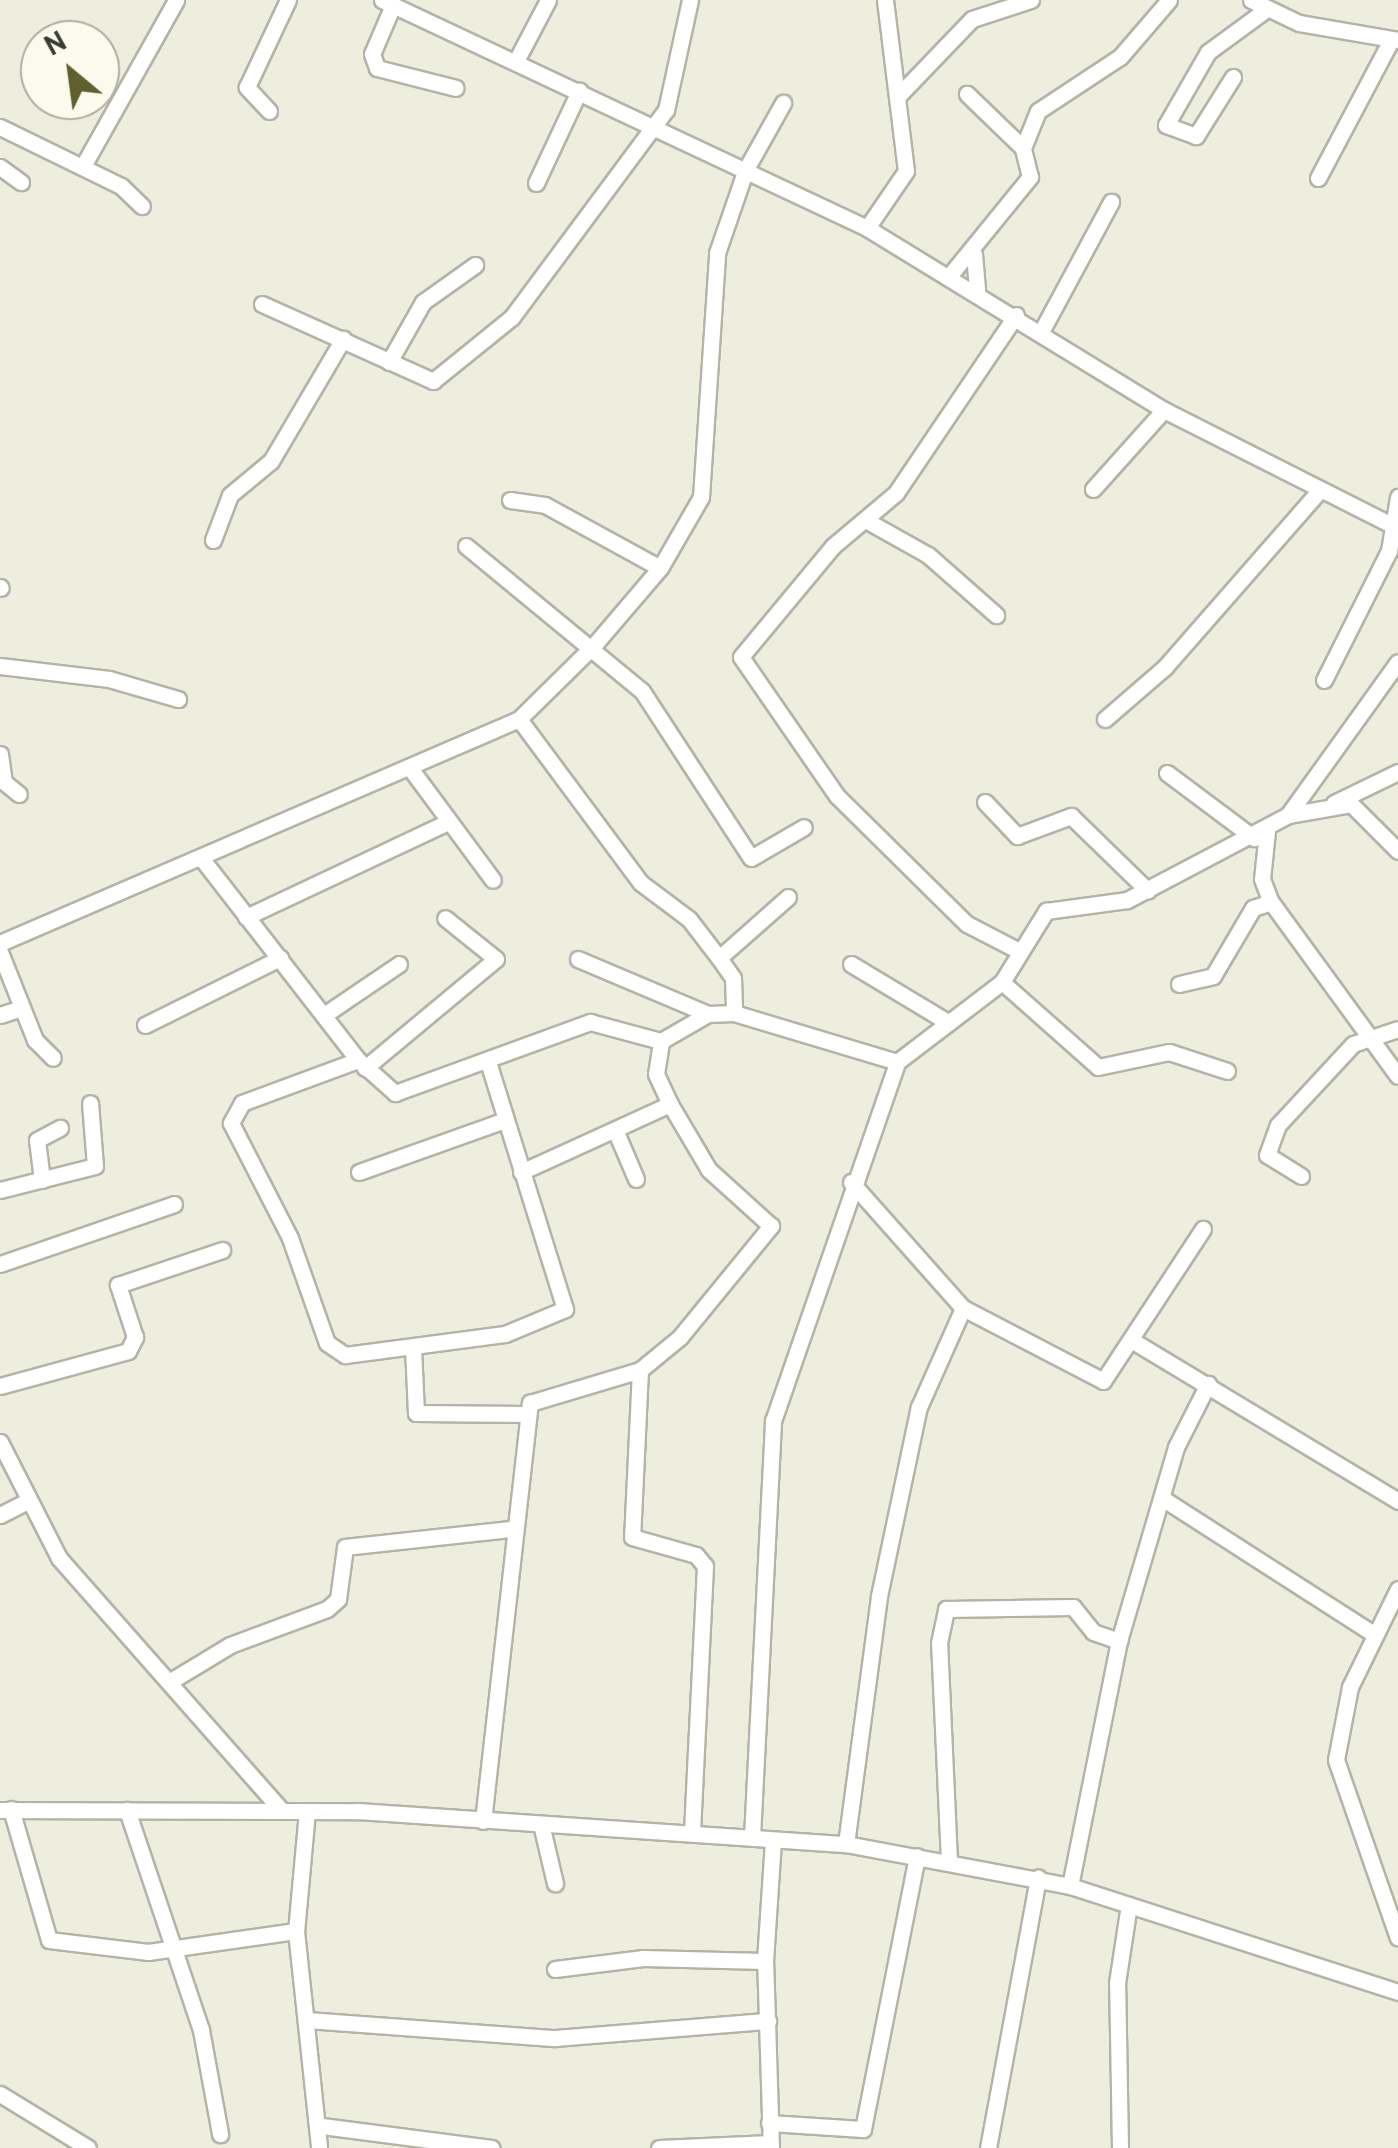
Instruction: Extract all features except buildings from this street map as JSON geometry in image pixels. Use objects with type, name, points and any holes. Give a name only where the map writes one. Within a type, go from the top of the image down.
[{"type":"street","points":[[84,166],[176,0]]},
{"type":"street","points":[[269,110],[247,88],[288,0]]},
{"type":"street","points":[[516,61],[548,0]]},
{"type":"street","points":[[262,304],[433,381],[461,350],[506,324],[666,110],[690,0]]},
{"type":"street","points":[[867,228],[906,171],[885,0]]},
{"type":"street","points":[[899,96],[972,19],[1031,0]]},
{"type":"street","points":[[1023,148],[1038,112],[1120,57],[1170,0]]},
{"type":"street","points":[[456,88],[377,68],[372,54],[387,2],[867,228],[977,290],[1164,410],[1398,528]]},
{"type":"street","points":[[1232,77],[1196,136],[1166,126],[1208,52],[1257,6],[1395,40],[1318,178]]},
{"type":"street","points":[[536,183],[580,90]]},
{"type":"street","points":[[950,274],[974,254],[1030,178],[1023,148],[968,94]]},
{"type":"street","points":[[0,943],[413,772],[519,719],[595,644],[660,568],[707,471],[712,285],[746,169],[783,103]]},
{"type":"street","points":[[0,127],[84,166],[142,206]]},
{"type":"street","points":[[0,167],[21,182]]},
{"type":"street","points":[[1040,332],[1110,202]]},
{"type":"street","points":[[974,254],[977,290]]},
{"type":"street","points":[[389,362],[424,302],[475,265]]},
{"type":"street","points":[[1016,315],[868,522],[833,546],[742,660],[837,796],[967,924],[1019,951]]},
{"type":"street","points":[[213,540],[230,495],[272,461],[343,339]]},
{"type":"street","points":[[1092,489],[1164,410]]},
{"type":"street","points":[[1105,719],[1165,668],[1320,490]]},
{"type":"street","points":[[1324,680],[1398,528],[1398,497]]},
{"type":"street","points":[[510,500],[545,506],[660,568]]},
{"type":"street","points":[[868,522],[928,554],[996,615]]},
{"type":"street","points":[[466,546],[595,644],[669,727],[750,858],[804,827]]},
{"type":"street","points":[[752,1837],[773,1422],[851,1182],[897,1062],[1002,982],[1046,911],[1148,891],[1261,835],[1288,815],[1398,662]]},
{"type":"street","points":[[0,666],[109,679],[178,699]]},
{"type":"street","points":[[519,719],[641,883],[690,919],[719,958],[733,978],[734,1013]]},
{"type":"street","points":[[0,754],[4,782],[19,794]]},
{"type":"street","points":[[413,772],[446,823],[493,880]]},
{"type":"street","points":[[1288,815],[1334,803],[1398,772]]},
{"type":"street","points":[[1166,773],[1261,835]]},
{"type":"street","points":[[985,802],[1017,836],[1071,816],[1148,891]]},
{"type":"street","points":[[1334,803],[1361,809],[1398,850]]},
{"type":"street","points":[[246,917],[446,823]]},
{"type":"street","points":[[1261,835],[1262,880],[1271,902],[1398,1076]]},
{"type":"street","points":[[202,859],[386,1090],[406,1093],[597,1021],[661,1041],[708,1014]]},
{"type":"street","points":[[719,958],[788,897]]},
{"type":"street","points":[[1179,984],[1214,976],[1250,912],[1271,902]]},
{"type":"street","points":[[445,918],[495,962],[362,1064],[242,1104],[231,1123],[290,1238],[332,1350],[412,1347],[544,1325],[565,1309],[488,1062]]},
{"type":"street","points":[[0,952],[22,1008],[53,1058]]},
{"type":"street","points":[[145,1025],[280,958]]},
{"type":"street","points":[[578,959],[708,1014],[734,1013],[897,1062]]},
{"type":"street","points":[[327,1013],[399,964]]},
{"type":"street","points":[[851,964],[949,1023]]},
{"type":"street","points":[[1002,982],[1098,1067],[1169,1052],[1226,1071]]},
{"type":"street","points":[[0,1016],[22,1008]]},
{"type":"street","points":[[1301,1176],[1267,1155],[1270,1139],[1317,1078],[1368,1034],[1398,1029]]},
{"type":"street","points":[[483,1821],[526,1414],[544,1394],[640,1370],[680,1337],[770,1226],[709,1170],[670,1104],[656,1074],[661,1041]]},
{"type":"street","points":[[0,1190],[96,1166],[90,1103]]},
{"type":"street","points":[[521,1172],[616,1132],[670,1104]]},
{"type":"street","points":[[359,1172],[504,1120]]},
{"type":"street","points":[[42,1180],[37,1140],[60,1128]]},
{"type":"street","points":[[616,1132],[636,1178]]},
{"type":"street","points":[[851,1182],[963,1308],[1094,1380],[1110,1376],[1203,1229]]},
{"type":"street","points":[[0,1264],[174,1204]]},
{"type":"street","points":[[0,1386],[128,1351],[136,1337],[118,1285],[222,1250]]},
{"type":"street","points":[[846,1844],[879,1596],[919,1406],[963,1308]]},
{"type":"street","points":[[1134,1341],[1398,1501]]},
{"type":"street","points":[[412,1347],[416,1413],[526,1414]]},
{"type":"street","points":[[640,1370],[632,1537],[696,1555],[705,1566],[692,1832]]},
{"type":"street","points":[[1070,1886],[1120,1641],[1164,1500],[1176,1447],[1208,1384]]},
{"type":"street","points":[[0,1442],[4,1463],[24,1503],[59,1558],[282,1811]]},
{"type":"street","points":[[1164,1500],[1374,1634]]},
{"type":"street","points":[[0,1515],[24,1503]]},
{"type":"street","points":[[168,1682],[230,1645],[327,1609],[338,1599],[345,1546],[512,1528]]},
{"type":"street","points":[[1398,1589],[1390,1620],[1374,1634],[1350,1687],[1336,1760],[1398,1938]]},
{"type":"street","points":[[949,1861],[939,1643],[946,1609],[1073,1607],[1093,1632],[1120,1641]]},
{"type":"street","points":[[296,1931],[167,1950],[44,1937],[6,1809],[307,1811],[846,1844],[1070,1886],[1398,1992]]},
{"type":"street","points":[[126,1810],[167,1950],[201,2030],[220,2134]]},
{"type":"street","points":[[307,1811],[296,1931],[322,2126],[319,2148]]},
{"type":"street","points":[[540,1824],[555,1883]]},
{"type":"street","points":[[659,2148],[770,2146],[765,1961],[772,1840]]},
{"type":"street","points":[[769,2123],[863,2129],[918,1856]]},
{"type":"street","points":[[988,2148],[1038,1878]]},
{"type":"street","points":[[1120,2148],[1117,1983],[1129,1905]]},
{"type":"street","points":[[554,1969],[643,1958],[765,1961]]},
{"type":"street","points":[[307,2020],[556,2038],[768,2021]]},
{"type":"street","points":[[0,2094],[88,2148]]},
{"type":"street","points":[[322,2126],[492,2148]]}]
